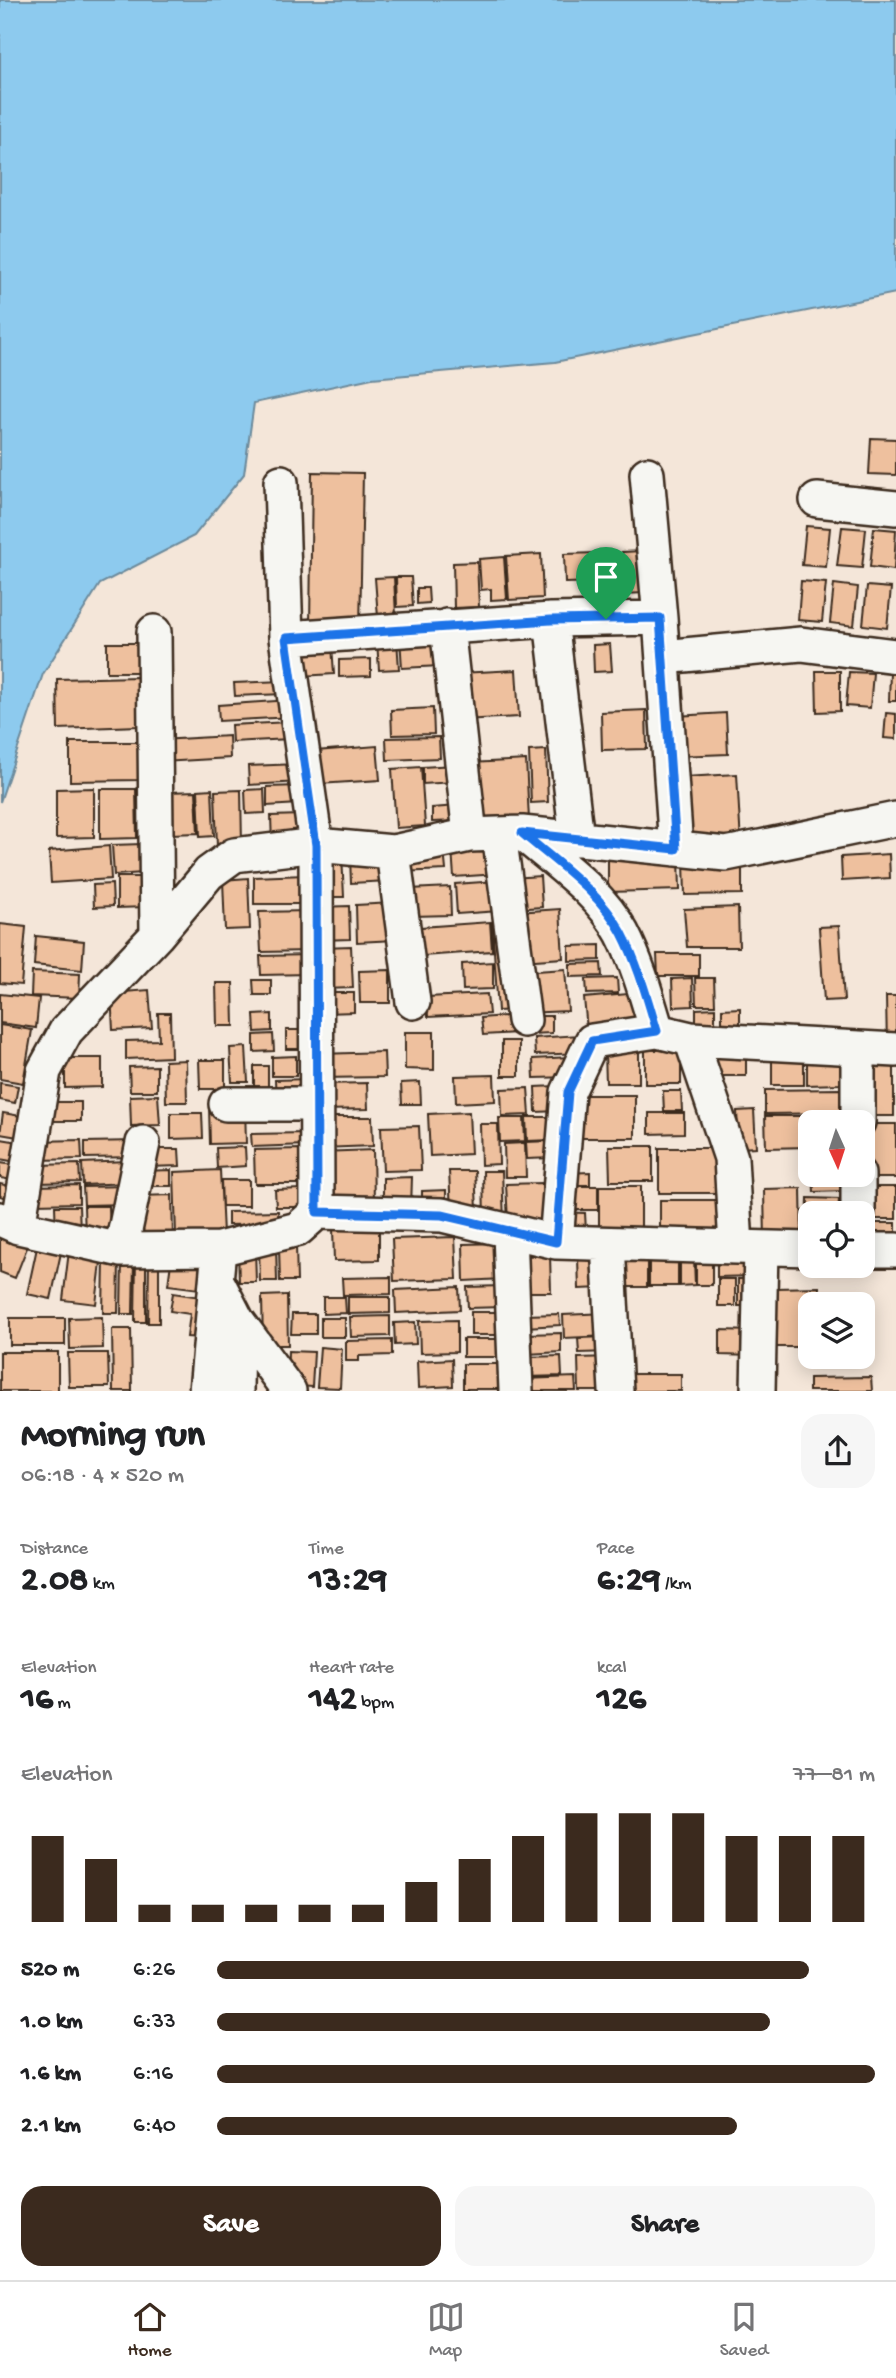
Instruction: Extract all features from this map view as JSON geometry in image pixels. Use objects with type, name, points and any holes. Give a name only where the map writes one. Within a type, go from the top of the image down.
[{"type":"street","points":[[647,474],[676,849]]},
{"type":"street","points":[[281,482],[286,638],[316,845],[317,1212]]},
{"type":"street","points":[[817,499],[896,508]]},
{"type":"street","points":[[286,638],[551,620],[660,618]]},
{"type":"street","points":[[551,620],[577,839]]},
{"type":"street","points":[[447,626],[497,834],[524,1020]]},
{"type":"street","points":[[154,632],[157,935]]},
{"type":"street","points":[[663,657],[801,644],[896,656]]},
{"type":"street","points":[[798,1249],[556,1242],[442,1215],[317,1212],[298,1229],[218,1265],[121,1250],[9,1223],[44,1071],[66,1031],[157,935],[209,873],[234,855],[316,845],[393,852],[497,834],[726,854],[896,819]]},
{"type":"street","points":[[497,834],[590,892],[621,931],[638,969],[657,1031]]},
{"type":"street","points":[[393,852],[413,1002]]},
{"type":"street","points":[[556,1242],[568,1092],[592,1041],[657,1031],[691,1039],[896,1050]]},
{"type":"street","points":[[691,1039],[731,1158],[749,1247],[758,1391]]},
{"type":"street","points":[[858,1049],[858,1110]]},
{"type":"street","points":[[226,1104],[315,1104]]},
{"type":"street","points":[[121,1250],[143,1143]]},
{"type":"street","points":[[510,1233],[516,1391]]},
{"type":"street","points":[[608,1244],[616,1391]]},
{"type":"street","points":[[875,1250],[896,1250]]},
{"type":"street","points":[[218,1265],[237,1320],[289,1391]]},
{"type":"street","points":[[206,1391],[218,1265]]},
{"type":"street","points":[[236,1391],[237,1320]]},
{"type":"water","points":[[0,0],[896,0],[896,293],[555,362],[372,378],[254,403],[244,474],[194,536],[100,584],[43,674],[0,802]]},
{"type":"building","points":[[871,438],[896,439],[896,475],[869,474]]},
{"type":"building","points":[[312,472],[363,473],[360,629],[310,628]]},
{"type":"building","points":[[806,526],[830,528],[826,567],[802,565]]},
{"type":"building","points":[[842,527],[866,529],[862,568],[837,566]]},
{"type":"building","points":[[874,528],[896,530],[894,570],[870,567]]},
{"type":"building","points":[[643,551],[645,593],[623,594],[622,552]]},
{"type":"building","points":[[617,552],[619,607],[601,608],[599,553]]},
{"type":"building","points":[[599,553],[600,582],[565,583],[564,554]]},
{"type":"building","points":[[541,554],[543,598],[509,600],[506,556]]},
{"type":"building","points":[[504,557],[507,599],[491,600],[491,589],[481,590],[479,559]]},
{"type":"building","points":[[477,562],[479,607],[454,608],[453,563]]},
{"type":"building","points":[[394,577],[396,616],[378,617],[375,578]]},
{"type":"building","points":[[396,577],[411,577],[413,606],[397,607]]},
{"type":"building","points":[[801,581],[826,583],[822,622],[798,620]]},
{"type":"building","points":[[834,584],[858,587],[854,626],[830,623]]},
{"type":"building","points":[[867,586],[891,588],[887,628],[863,625]]},
{"type":"building","points":[[417,588],[428,588],[429,603],[417,604]]},
{"type":"building","points":[[438,636],[440,666],[402,668],[400,638]]},
{"type":"building","points":[[397,640],[399,669],[379,670],[377,641]]},
{"type":"building","points":[[107,643],[145,643],[144,672],[107,672]]},
{"type":"building","points":[[610,644],[612,671],[594,672],[593,645]]},
{"type":"building","points":[[332,645],[334,674],[301,676],[300,646]]},
{"type":"building","points":[[371,659],[371,676],[339,677],[339,660]]},
{"type":"building","points":[[516,670],[519,717],[462,720],[460,673]]},
{"type":"building","points":[[816,671],[840,671],[840,711],[817,712]]},
{"type":"building","points":[[849,672],[873,673],[870,708],[846,706]]},
{"type":"building","points":[[890,672],[896,673],[896,701],[889,701]]},
{"type":"building","points":[[138,677],[139,726],[58,729],[57,679]]},
{"type":"building","points":[[284,681],[284,694],[235,696],[234,683]]},
{"type":"building","points":[[291,700],[292,717],[219,721],[218,705]]},
{"type":"building","points":[[433,708],[434,734],[392,735],[391,710]]},
{"type":"building","points":[[646,710],[647,749],[602,750],[601,712]]},
{"type":"building","points":[[726,713],[728,754],[678,756],[676,716]]},
{"type":"building","points":[[886,713],[896,714],[896,739],[884,738]]},
{"type":"building","points":[[289,722],[290,739],[232,742],[231,725]]},
{"type":"building","points":[[229,736],[230,758],[162,762],[160,740]]},
{"type":"building","points":[[439,737],[440,758],[387,760],[386,738]]},
{"type":"building","points":[[70,742],[140,742],[141,780],[70,781]]},
{"type":"building","points":[[377,746],[380,780],[319,784],[316,751]]},
{"type":"building","points":[[546,750],[548,802],[531,803],[529,751]]},
{"type":"building","points":[[526,760],[529,820],[473,822],[470,763]]},
{"type":"building","points":[[299,764],[300,782],[249,785],[248,766]]},
{"type":"building","points":[[453,765],[454,782],[423,784],[423,767]]},
{"type":"building","points":[[421,767],[425,826],[396,828],[392,769]]},
{"type":"building","points":[[737,774],[741,844],[687,846],[684,777]]},
{"type":"building","points":[[299,786],[299,804],[267,806],[267,787]]},
{"type":"building","points":[[94,788],[94,837],[56,838],[56,789]]},
{"type":"building","points":[[100,789],[136,789],[137,838],[100,839]]},
{"type":"building","points":[[212,789],[214,836],[200,837],[198,790]]},
{"type":"building","points":[[264,789],[265,813],[246,814],[245,790]]},
{"type":"building","points":[[241,790],[242,846],[217,847],[215,791]]},
{"type":"building","points":[[196,791],[198,833],[170,834],[168,792]]},
{"type":"building","points":[[457,806],[457,821],[432,822],[432,808]]},
{"type":"building","points":[[301,815],[303,843],[272,844],[271,816]]},
{"type":"building","points":[[142,844],[143,873],[114,875],[112,845]]},
{"type":"building","points":[[496,845],[498,874],[454,877],[452,849]]},
{"type":"building","points":[[109,846],[111,879],[51,883],[49,851]]},
{"type":"building","points":[[444,850],[446,870],[399,872],[397,853]]},
{"type":"building","points":[[342,854],[344,897],[321,897],[320,855]]},
{"type":"building","points":[[889,854],[890,878],[842,881],[841,857]]},
{"type":"building","points":[[387,855],[388,881],[351,883],[350,857]]},
{"type":"building","points":[[679,858],[680,890],[608,892],[608,859]]},
{"type":"building","points":[[742,860],[742,894],[685,895],[684,861]]},
{"type":"building","points":[[305,875],[305,904],[254,904],[254,877]]},
{"type":"building","points":[[540,876],[542,907],[513,909],[512,878]]},
{"type":"building","points":[[117,877],[145,877],[146,907],[117,908]]},
{"type":"building","points":[[248,878],[250,929],[225,930],[223,880]]},
{"type":"building","points":[[497,881],[499,911],[457,914],[455,884]]},
{"type":"building","points":[[112,884],[113,906],[94,907],[93,885]]},
{"type":"building","points":[[450,887],[451,915],[412,916],[410,889]]},
{"type":"building","points":[[393,903],[395,940],[357,942],[356,905]]},
{"type":"building","points":[[349,906],[350,939],[320,940],[319,907]]},
{"type":"building","points":[[738,907],[739,947],[687,947],[684,909]]},
{"type":"building","points":[[560,909],[563,958],[521,961],[517,912]]},
{"type":"building","points":[[308,911],[309,951],[261,952],[259,912]]},
{"type":"building","points":[[509,921],[515,1010],[498,1011],[492,922]]},
{"type":"building","points":[[490,922],[492,951],[423,956],[421,927]]},
{"type":"building","points":[[0,924],[26,927],[21,985],[0,983]]},
{"type":"building","points":[[839,926],[844,1000],[824,1001],[819,927]]},
{"type":"building","points":[[36,936],[84,941],[82,970],[34,965]]},
{"type":"building","points":[[600,945],[600,960],[569,961],[569,946]]},
{"type":"building","points":[[351,946],[353,988],[323,989],[322,947]]},
{"type":"building","points":[[657,954],[699,954],[699,976],[658,976]]},
{"type":"building","points":[[310,955],[310,974],[261,975],[260,956]]},
{"type":"building","points":[[493,962],[493,989],[463,990],[462,964]]},
{"type":"building","points":[[601,963],[602,976],[570,977],[570,964]]},
{"type":"building","points":[[565,969],[568,1011],[524,1013],[522,972]]},
{"type":"building","points":[[390,970],[390,1003],[360,1003],[359,971]]},
{"type":"building","points":[[32,972],[80,974],[79,998],[31,996]]},
{"type":"building","points":[[617,978],[618,993],[587,994],[586,979]]},
{"type":"building","points":[[692,978],[693,1006],[673,1007],[672,979]]},
{"type":"building","points":[[695,978],[714,978],[715,1005],[696,1005]]},
{"type":"building","points":[[253,980],[271,980],[271,995],[254,995]]},
{"type":"building","points":[[216,983],[233,983],[234,1026],[217,1026]]},
{"type":"building","points":[[149,990],[152,1028],[113,1030],[111,993]]},
{"type":"building","points":[[324,993],[354,993],[354,1012],[325,1013]]},
{"type":"building","points":[[639,993],[642,1025],[587,1030],[584,998]]},
{"type":"building","points":[[0,994],[39,998],[36,1028],[0,1023]]},
{"type":"building","points":[[487,994],[489,1014],[428,1017],[427,997]]},
{"type":"building","points":[[886,996],[896,996],[896,1047],[887,1047]]},
{"type":"building","points":[[715,1008],[715,1032],[696,1032],[696,1009]]},
{"type":"building","points":[[740,1008],[740,1033],[722,1034],[722,1009]]},
{"type":"building","points":[[158,1013],[170,1013],[171,1057],[126,1059],[126,1041],[159,1040]]},
{"type":"building","points":[[272,1014],[272,1031],[255,1032],[254,1015]]},
{"type":"building","points":[[516,1015],[517,1033],[483,1035],[481,1018]]},
{"type":"building","points":[[528,1016],[552,1016],[552,1033],[529,1034]]},
{"type":"building","points":[[0,1025],[32,1030],[23,1083],[0,1079]]},
{"type":"building","points":[[286,1030],[310,1030],[309,1049],[286,1049]]},
{"type":"building","points":[[405,1032],[434,1032],[434,1070],[405,1069]]},
{"type":"building","points":[[273,1034],[274,1051],[254,1052],[254,1035]]},
{"type":"building","points":[[580,1035],[581,1053],[535,1055],[534,1038]]},
{"type":"building","points":[[502,1041],[519,1041],[519,1076],[502,1076]]},
{"type":"building","points":[[246,1047],[248,1082],[232,1082],[230,1048]]},
{"type":"building","points":[[645,1050],[681,1050],[681,1084],[645,1084]]},
{"type":"building","points":[[707,1051],[746,1051],[746,1076],[707,1076]]},
{"type":"building","points":[[384,1052],[385,1077],[320,1078],[320,1054]]},
{"type":"building","points":[[605,1052],[639,1052],[639,1083],[606,1083]]},
{"type":"building","points":[[296,1056],[296,1076],[272,1076],[272,1057]]},
{"type":"building","points":[[570,1057],[571,1077],[534,1078],[533,1059]]},
{"type":"building","points":[[807,1057],[840,1057],[840,1084],[807,1085]]},
{"type":"building","points":[[65,1058],[102,1058],[102,1087],[65,1088]]},
{"type":"building","points":[[772,1058],[804,1058],[804,1085],[772,1085]]},
{"type":"building","points":[[186,1060],[187,1102],[166,1102],[165,1061]]},
{"type":"building","points":[[199,1060],[225,1060],[225,1089],[200,1089]]},
{"type":"building","points":[[864,1062],[894,1062],[894,1116],[875,1116],[875,1110],[865,1110]]},
{"type":"building","points":[[157,1066],[157,1091],[130,1091],[129,1067]]},
{"type":"building","points":[[254,1066],[268,1066],[268,1092],[254,1092]]},
{"type":"building","points":[[494,1075],[495,1101],[456,1103],[455,1076]]},
{"type":"building","points":[[307,1079],[307,1100],[276,1101],[275,1080]]},
{"type":"building","points":[[420,1082],[421,1104],[402,1104],[401,1083]]},
{"type":"building","points":[[0,1083],[18,1086],[15,1103],[0,1100]]},
{"type":"building","points":[[367,1083],[368,1109],[323,1110],[322,1084]]},
{"type":"building","points":[[557,1086],[557,1111],[536,1112],[535,1087]]},
{"type":"building","points":[[528,1088],[530,1115],[502,1116],[501,1089]]},
{"type":"building","points":[[840,1089],[840,1110],[798,1110],[798,1114],[765,1114],[765,1090]]},
{"type":"building","points":[[663,1091],[681,1091],[682,1111],[664,1111]]},
{"type":"building","points":[[158,1095],[160,1125],[131,1126],[130,1096]]},
{"type":"building","points":[[576,1095],[635,1095],[635,1138],[576,1138]]},
{"type":"building","points":[[44,1102],[81,1102],[81,1121],[44,1121]]},
{"type":"building","points":[[245,1106],[246,1143],[210,1144],[209,1107]]},
{"type":"building","points":[[754,1110],[756,1147],[739,1148],[737,1111]]},
{"type":"building","points":[[469,1112],[471,1154],[430,1156],[428,1114]]},
{"type":"building","points":[[3,1113],[21,1116],[18,1137],[0,1134]]},
{"type":"building","points":[[171,1113],[202,1113],[203,1138],[171,1139]]},
{"type":"building","points":[[649,1113],[684,1113],[684,1133],[649,1134]]},
{"type":"building","points":[[765,1116],[798,1116],[798,1147],[766,1148]]},
{"type":"building","points":[[320,1117],[372,1117],[373,1146],[321,1148]]},
{"type":"building","points":[[526,1117],[551,1117],[552,1140],[527,1141]]},
{"type":"building","points":[[499,1118],[524,1118],[525,1141],[500,1142]]},
{"type":"building","points":[[480,1124],[498,1124],[499,1164],[481,1165]]},
{"type":"building","points":[[875,1124],[896,1124],[896,1178],[875,1178]]},
{"type":"building","points":[[419,1126],[421,1170],[383,1171],[381,1127]]},
{"type":"building","points":[[306,1133],[306,1145],[252,1147],[251,1134]]},
{"type":"building","points":[[1,1139],[19,1142],[16,1162],[0,1159]]},
{"type":"building","points":[[81,1140],[82,1159],[37,1160],[37,1141]]},
{"type":"building","points":[[136,1141],[136,1157],[85,1158],[85,1142]]},
{"type":"building","points":[[551,1141],[552,1158],[527,1159],[526,1142]]},
{"type":"building","points":[[525,1143],[526,1177],[505,1177],[504,1144]]},
{"type":"building","points":[[609,1146],[653,1146],[653,1181],[610,1181]]},
{"type":"building","points":[[245,1147],[246,1166],[217,1168],[216,1148]]},
{"type":"building","points":[[659,1148],[722,1148],[723,1193],[659,1193]]},
{"type":"building","points":[[145,1149],[179,1149],[180,1166],[146,1167]]},
{"type":"building","points":[[302,1149],[303,1184],[255,1184],[254,1150]]},
{"type":"building","points":[[373,1150],[374,1203],[322,1204],[320,1152]]},
{"type":"building","points":[[127,1161],[128,1183],[83,1185],[82,1163]]},
{"type":"building","points":[[0,1163],[15,1165],[13,1180],[0,1178]]},
{"type":"building","points":[[79,1164],[80,1182],[36,1183],[35,1165]]},
{"type":"building","points":[[171,1170],[171,1186],[141,1186],[141,1171]]},
{"type":"building","points":[[220,1170],[223,1234],[176,1236],[174,1172]]},
{"type":"building","points":[[449,1171],[475,1171],[477,1209],[451,1211]]},
{"type":"building","points":[[483,1171],[502,1171],[504,1221],[484,1221]]},
{"type":"building","points":[[590,1172],[590,1185],[565,1185],[565,1173]]},
{"type":"building","points":[[412,1177],[411,1208],[383,1208],[383,1178]]},
{"type":"building","points":[[221,1180],[249,1180],[249,1206],[222,1206]]},
{"type":"building","points":[[542,1183],[543,1220],[508,1221],[506,1184]]},
{"type":"building","points":[[0,1184],[10,1186],[8,1198],[0,1196]]},
{"type":"building","points":[[79,1185],[79,1203],[35,1204],[34,1186]]},
{"type":"building","points":[[128,1186],[128,1204],[84,1205],[83,1187]]},
{"type":"building","points":[[566,1186],[598,1186],[598,1210],[566,1210]]},
{"type":"building","points":[[599,1186],[641,1186],[641,1230],[599,1230]]},
{"type":"building","points":[[814,1187],[843,1187],[843,1191],[814,1192]]},
{"type":"building","points":[[864,1187],[896,1187],[896,1219],[875,1219],[875,1201],[864,1201]]},
{"type":"building","points":[[801,1188],[801,1201],[798,1201],[798,1240],[765,1241],[764,1189]]},
{"type":"building","points":[[302,1189],[303,1207],[276,1207],[275,1190]]},
{"type":"building","points":[[446,1190],[446,1212],[422,1212],[422,1191]]},
{"type":"building","points":[[172,1195],[173,1238],[139,1239],[138,1196]]},
{"type":"building","points":[[808,1198],[839,1199],[839,1201],[808,1201]]},
{"type":"building","points":[[660,1200],[722,1200],[722,1238],[660,1238]]},
{"type":"building","points":[[55,1206],[79,1206],[80,1231],[56,1232]]},
{"type":"building","points":[[84,1206],[109,1206],[110,1237],[85,1237]]},
{"type":"building","points":[[278,1211],[279,1224],[228,1225],[228,1212]]},
{"type":"building","points":[[559,1212],[585,1213],[586,1231],[559,1231]]},
{"type":"building","points":[[0,1222],[32,1235],[15,1278],[0,1272]]},
{"type":"building","points":[[875,1223],[896,1223],[896,1239],[875,1239]]},
{"type":"building","points":[[379,1226],[379,1260],[334,1261],[333,1228]]},
{"type":"building","points":[[455,1237],[457,1279],[394,1281],[392,1239]]},
{"type":"building","points":[[38,1243],[62,1248],[51,1299],[27,1294]]},
{"type":"building","points":[[502,1243],[503,1279],[464,1281],[463,1244]]},
{"type":"building","points":[[296,1246],[297,1281],[280,1281],[279,1247]]},
{"type":"building","points":[[259,1247],[276,1247],[277,1281],[260,1281]]},
{"type":"building","points":[[238,1248],[255,1248],[256,1282],[239,1282]]},
{"type":"building","points":[[69,1251],[102,1254],[96,1304],[63,1300]]},
{"type":"building","points":[[172,1255],[210,1260],[207,1290],[168,1285]]},
{"type":"building","points":[[550,1255],[551,1292],[525,1292],[524,1256]]},
{"type":"building","points":[[601,1256],[602,1288],[579,1289],[578,1258]]},
{"type":"building","points":[[136,1257],[146,1257],[146,1322],[135,1322]]},
{"type":"building","points":[[647,1258],[647,1287],[612,1287],[611,1259]]},
{"type":"building","points":[[678,1259],[678,1286],[649,1286],[649,1260]]},
{"type":"building","points":[[680,1259],[694,1259],[695,1285],[680,1286]]},
{"type":"building","points":[[696,1259],[712,1259],[712,1285],[696,1285]]},
{"type":"building","points":[[104,1260],[119,1260],[118,1313],[103,1313]]},
{"type":"building","points":[[122,1260],[134,1260],[133,1314],[121,1314]]},
{"type":"building","points":[[149,1260],[159,1260],[159,1323],[148,1323]]},
{"type":"building","points":[[717,1263],[754,1263],[754,1276],[717,1277]]},
{"type":"building","points":[[391,1277],[391,1294],[343,1295],[342,1278]]},
{"type":"building","points":[[718,1279],[735,1279],[735,1306],[718,1306]]},
{"type":"building","points":[[738,1279],[755,1279],[756,1306],[738,1306]]},
{"type":"building","points":[[502,1286],[503,1307],[468,1308],[467,1287]]},
{"type":"building","points":[[459,1287],[460,1310],[396,1313],[395,1290]]},
{"type":"building","points":[[819,1287],[819,1292],[798,1292],[798,1347],[776,1347],[775,1288]]},
{"type":"building","points":[[173,1293],[208,1298],[201,1338],[187,1337],[190,1314],[170,1311]]},
{"type":"building","points":[[287,1295],[288,1345],[263,1345],[262,1296]]},
{"type":"building","points":[[323,1297],[345,1297],[346,1313],[323,1314]]},
{"type":"building","points":[[348,1297],[390,1297],[390,1313],[348,1314]]},
{"type":"building","points":[[471,1312],[508,1312],[509,1335],[471,1335]]},
{"type":"building","points":[[607,1313],[608,1336],[564,1338],[563,1315]]},
{"type":"building","points":[[292,1314],[316,1314],[316,1334],[291,1334]]},
{"type":"building","points":[[559,1314],[560,1325],[525,1327],[524,1315]]},
{"type":"building","points":[[390,1316],[390,1336],[351,1337],[350,1317]]},
{"type":"building","points":[[102,1317],[103,1348],[70,1349],[69,1318]]},
{"type":"building","points":[[10,1318],[65,1318],[65,1345],[10,1345]]},
{"type":"building","points":[[321,1318],[345,1318],[345,1337],[321,1337]]},
{"type":"building","points":[[457,1320],[457,1352],[420,1353],[419,1321]]},
{"type":"building","points":[[415,1322],[416,1344],[395,1345],[394,1323]]},
{"type":"building","points":[[112,1329],[131,1329],[132,1391],[113,1391]]},
{"type":"building","points":[[720,1330],[755,1331],[754,1356],[720,1355]]},
{"type":"building","points":[[561,1333],[561,1352],[527,1354],[526,1334]]},
{"type":"building","points":[[608,1337],[609,1352],[579,1353],[578,1338]]},
{"type":"building","points":[[463,1339],[512,1339],[512,1357],[463,1357]]},
{"type":"building","points":[[392,1340],[392,1355],[359,1356],[359,1361],[346,1361],[346,1341]]},
{"type":"building","points":[[320,1347],[342,1349],[340,1388],[317,1387]]},
{"type":"building","points":[[288,1351],[314,1352],[312,1387],[287,1385]]},
{"type":"building","points":[[0,1352],[58,1352],[58,1391],[0,1391]]},
{"type":"building","points":[[68,1353],[108,1353],[109,1387],[69,1387]]},
{"type":"building","points":[[561,1356],[562,1376],[526,1377],[526,1357]]},
{"type":"building","points":[[611,1357],[612,1391],[579,1391],[578,1358]]},
{"type":"building","points":[[452,1359],[453,1386],[418,1388],[417,1361]]},
{"type":"building","points":[[463,1364],[506,1364],[506,1389],[463,1389]]},
{"type":"building","points":[[632,1374],[681,1374],[681,1391],[633,1391]]},
{"type":"building","points":[[575,1377],[576,1391],[524,1391],[524,1379]]},
{"type":"building","points":[[871,1377],[872,1391],[809,1391],[809,1378]]},
{"type":"route","points":[[660,618],[676,849],[522,833],[590,892],[621,931],[638,969],[657,1031],[592,1041],[568,1092],[556,1242],[442,1215],[317,1212],[316,845],[286,638],[551,620],[606,619],[660,618]]}]
